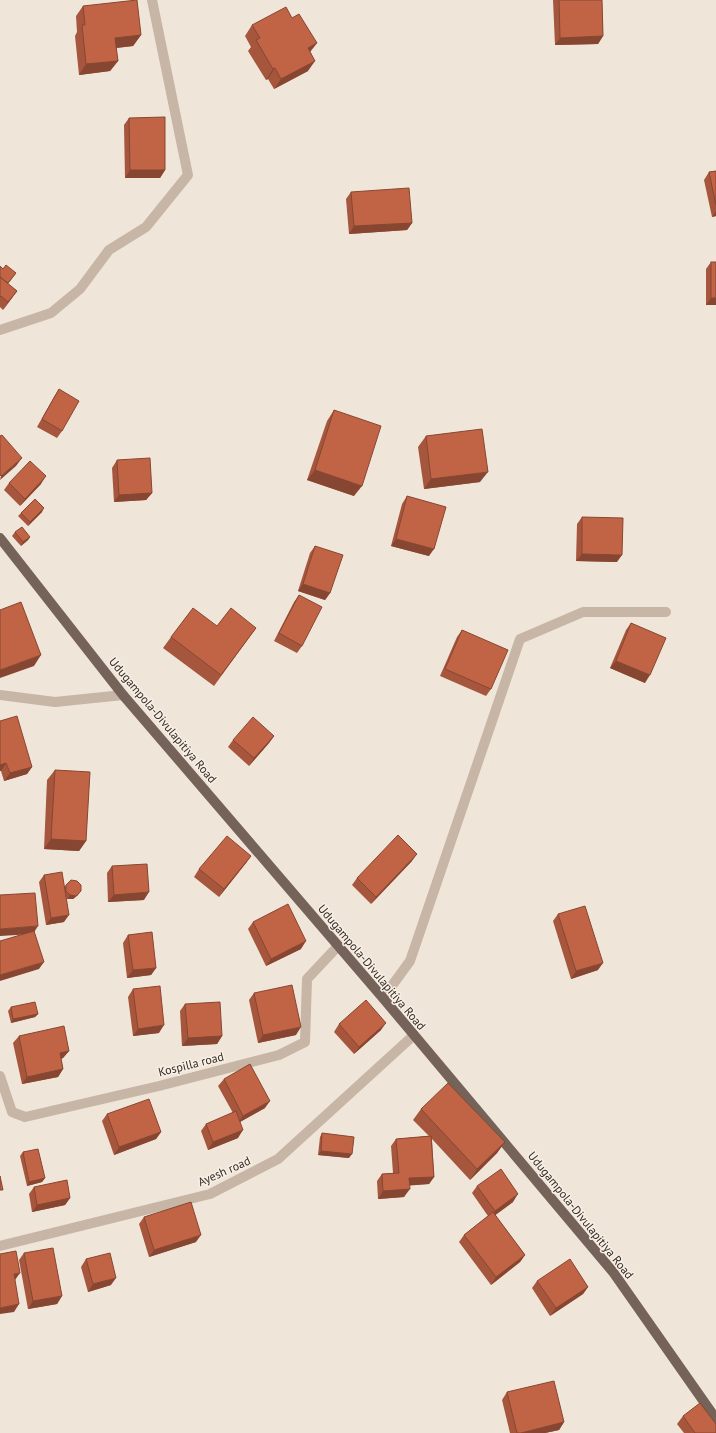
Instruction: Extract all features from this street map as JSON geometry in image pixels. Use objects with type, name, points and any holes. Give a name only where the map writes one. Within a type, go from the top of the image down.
[{"type":"main road","name":"Udugampola-Divulapitiya Road","points":[[0,538],[123,695],[383,998],[613,1272],[716,1419]]},
{"type":"street","points":[[0,330],[51,313],[80,290],[109,250],[146,227],[188,175],[152,0]]},
{"type":"street","points":[[383,998],[410,961],[520,639],[584,612],[666,612]]},
{"type":"street","points":[[0,695],[55,702],[123,695]]},
{"type":"street","name":"Kospilla road","points":[[0,1076],[12,1112],[25,1117],[159,1086],[279,1055],[305,1042],[307,979],[338,946]]},
{"type":"street","name":"Ayesh road","points":[[0,1246],[210,1194],[278,1160],[414,1035]]},
{"type":"building","points":[[137,0],[141,35],[115,38],[118,61],[86,64],[82,25],[85,25],[83,6]]},
{"type":"building","points":[[559,0],[602,0],[603,36],[560,38]]},
{"type":"building","points":[[286,7],[292,18],[299,14],[317,43],[308,48],[315,61],[281,79],[275,68],[273,69],[256,40],[260,38],[252,25]]},
{"type":"building","points":[[165,117],[165,170],[130,170],[129,118]]},
{"type":"building","points":[[716,171],[716,205],[709,172]]},
{"type":"building","points":[[409,188],[412,223],[354,226],[351,192]]},
{"type":"building","points":[[711,262],[716,262],[716,298],[711,298]]},
{"type":"building","points":[[6,265],[16,273],[8,283],[0,277],[0,266],[3,269]]},
{"type":"building","points":[[0,277],[17,291],[8,302],[1,296],[0,297]]},
{"type":"building","points":[[59,389],[79,401],[62,431],[42,419]]},
{"type":"building","points":[[334,410],[381,426],[362,486],[315,470]]},
{"type":"building","points":[[482,429],[488,472],[431,479],[426,436]]},
{"type":"building","points":[[2,435],[22,458],[1,476],[0,436]]},
{"type":"building","points":[[150,458],[152,493],[119,495],[117,460]]},
{"type":"building","points":[[30,461],[46,476],[25,499],[9,483]]},
{"type":"building","points":[[407,496],[446,507],[434,549],[396,539]]},
{"type":"building","points":[[35,499],[44,508],[30,522],[21,513]]},
{"type":"building","points":[[582,517],[623,518],[622,555],[582,554]]},
{"type":"building","points":[[22,527],[30,537],[23,542],[15,532]]},
{"type":"building","points":[[315,546],[343,555],[330,593],[303,584]]},
{"type":"building","points":[[299,595],[322,607],[302,646],[279,633]]},
{"type":"building","points":[[21,602],[41,655],[0,670],[0,610]]},
{"type":"building","points":[[193,608],[217,626],[231,608],[256,628],[221,675],[171,637]]},
{"type":"building","points":[[631,623],[666,638],[650,675],[616,661]]},
{"type":"building","points":[[462,630],[508,650],[491,689],[445,669]]},
{"type":"building","points":[[17,716],[32,767],[10,773],[6,763],[0,765],[0,721]]},
{"type":"building","points":[[253,717],[274,736],[254,758],[233,740]]},
{"type":"building","points":[[55,770],[90,772],[86,841],[51,839]]},
{"type":"building","points":[[398,835],[417,854],[376,897],[357,878]]},
{"type":"building","points":[[227,836],[251,856],[224,889],[199,869]]},
{"type":"building","points":[[147,864],[149,892],[114,895],[112,866]]},
{"type":"building","points":[[62,872],[69,915],[51,918],[44,875]]},
{"type":"building","points":[[71,880],[77,881],[81,885],[81,891],[76,896],[70,895],[66,891],[66,885]]},
{"type":"building","points":[[35,893],[38,926],[0,929],[0,895]]},
{"type":"building","points":[[288,904],[306,941],[271,959],[253,922]]},
{"type":"building","points":[[585,906],[603,963],[576,971],[558,914]]},
{"type":"building","points":[[34,931],[44,962],[0,975],[0,941]]},
{"type":"building","points":[[152,932],[156,968],[133,970],[128,935]]},
{"type":"building","points":[[292,985],[301,1027],[263,1035],[254,993]]},
{"type":"building","points":[[160,986],[164,1025],[138,1029],[133,989]]},
{"type":"building","points":[[366,1000],[386,1023],[359,1047],[339,1024]]},
{"type":"building","points":[[35,1002],[38,1014],[13,1019],[11,1007]]},
{"type":"building","points":[[220,1002],[222,1036],[188,1038],[185,1004]]},
{"type":"building","points":[[64,1026],[69,1051],[60,1053],[63,1069],[27,1077],[19,1036]]},
{"type":"building","points":[[250,1064],[270,1101],[243,1116],[224,1079]]},
{"type":"building","points":[[448,1083],[505,1142],[477,1169],[421,1109]]},
{"type":"building","points":[[149,1099],[161,1132],[119,1147],[107,1114]]},
{"type":"building","points":[[236,1111],[243,1130],[213,1142],[206,1124]]},
{"type":"building","points":[[322,1133],[354,1137],[352,1154],[321,1151]]},
{"type":"building","points":[[431,1136],[434,1177],[409,1178],[410,1189],[383,1191],[382,1174],[399,1173],[396,1139]]},
{"type":"building","points":[[38,1149],[45,1178],[29,1182],[23,1152]]},
{"type":"building","points":[[501,1169],[518,1194],[495,1211],[477,1186]]},
{"type":"building","points":[[0,1176],[3,1190],[0,1190]]},
{"type":"building","points":[[67,1180],[70,1198],[37,1205],[34,1187]]},
{"type":"building","points":[[191,1202],[201,1235],[154,1250],[144,1217]]},
{"type":"building","points":[[493,1212],[525,1255],[496,1277],[464,1235]]},
{"type":"building","points":[[53,1248],[62,1296],[33,1301],[24,1253]]},
{"type":"building","points":[[16,1251],[20,1273],[14,1274],[19,1304],[0,1308],[0,1254]]},
{"type":"building","points":[[110,1253],[116,1278],[93,1284],[86,1259]]},
{"type":"building","points":[[570,1259],[588,1287],[556,1308],[537,1281]]},
{"type":"building","points":[[554,1381],[564,1422],[517,1433],[507,1392]]},
{"type":"building","points":[[700,1403],[716,1424],[716,1433],[695,1433],[683,1416]]}]
